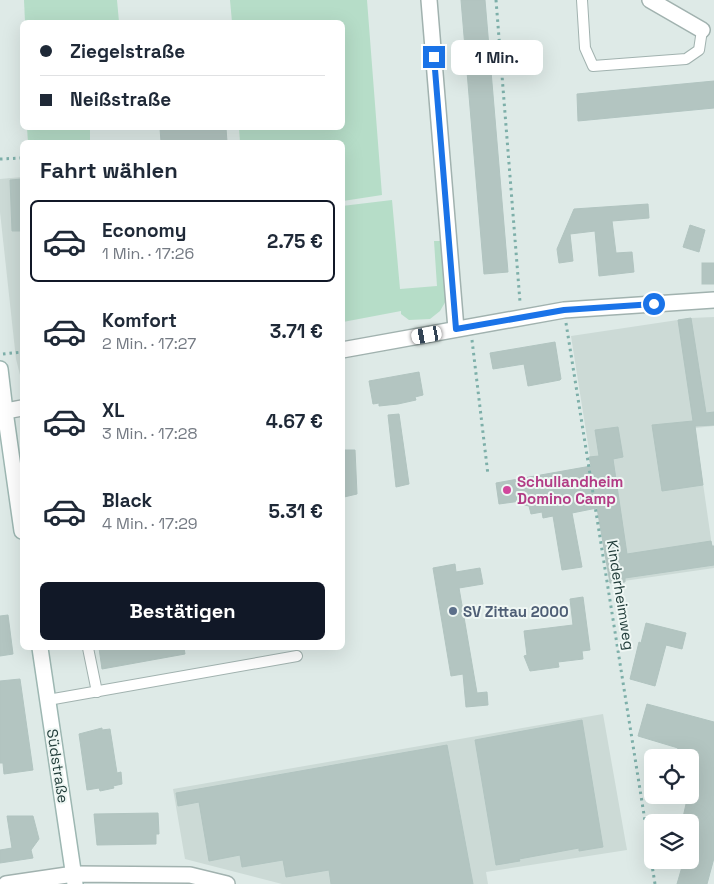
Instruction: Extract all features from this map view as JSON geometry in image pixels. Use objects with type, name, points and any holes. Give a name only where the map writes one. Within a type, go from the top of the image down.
[{"type":"street","points":[[430,0],[463,328]]},
{"type":"street","points":[[650,0],[702,30]]},
{"type":"street","points":[[345,349],[564,310],[714,300]]},
{"type":"street","points":[[0,369],[2,412],[20,519]]},
{"type":"street","points":[[2,412],[20,408]]},
{"type":"street","name":"Südstraße","points":[[40,650],[75,879]]},
{"type":"street","points":[[6,884],[75,879],[190,875],[227,884]]},
{"type":"lane","points":[[582,0],[584,48],[593,66],[686,59],[699,50],[702,30]]},
{"type":"lane","points":[[88,650],[97,692]]},
{"type":"lane","points":[[48,700],[297,656]]},
{"type":"path","points":[[496,0],[522,318]]},
{"type":"path","points":[[0,159],[20,158]]},
{"type":"path","name":"Kinderheimweg","points":[[564,310],[655,884]]},
{"type":"path","points":[[463,328],[488,475]]},
{"type":"path","points":[[0,354],[20,352]]},
{"type":"shaded area","points":[[20,177],[20,375],[16,359],[0,212],[0,179]]},
{"type":"shaded area","points":[[714,317],[714,426],[695,428],[712,546],[714,546],[714,568],[610,583],[571,336],[691,318]]},
{"type":"shaded area","points":[[603,714],[627,850],[486,872],[488,884],[282,884],[185,859],[173,789]]},
{"type":"green space","points":[[24,0],[117,0],[119,20],[25,20]]},
{"type":"green space","points":[[230,0],[367,0],[382,195],[345,201],[345,140],[240,140],[239,130],[345,130],[345,20],[232,20]]},
{"type":"green space","points":[[27,130],[90,130],[90,140],[28,140]]},
{"type":"green space","points":[[392,200],[400,289],[437,286],[434,241],[443,241],[447,299],[440,311],[430,319],[409,320],[401,314],[401,311],[345,322],[345,206]]},
{"type":"building","points":[[461,0],[485,0],[508,272],[484,274]]},
{"type":"building","points":[[714,81],[714,108],[578,121],[577,94]]},
{"type":"building","points":[[160,130],[226,130],[227,140],[161,140]]},
{"type":"building","points":[[20,179],[20,231],[12,231],[10,180]]},
{"type":"building","points":[[648,204],[649,218],[612,221],[616,253],[632,252],[634,272],[599,276],[595,231],[570,234],[573,261],[559,263],[557,249],[574,209]]},
{"type":"building","points":[[690,225],[705,230],[699,252],[683,247]]},
{"type":"building","points":[[702,263],[714,263],[714,284],[702,284]]},
{"type":"building","points":[[691,318],[706,413],[714,412],[714,425],[695,426],[703,485],[662,491],[652,425],[693,421],[678,320]]},
{"type":"building","points":[[555,342],[560,380],[528,386],[524,364],[493,369],[490,353]]},
{"type":"building","points":[[419,372],[423,395],[415,397],[416,400],[379,406],[379,403],[373,404],[369,381]]},
{"type":"building","points":[[399,414],[409,484],[396,487],[388,415]]},
{"type":"building","points":[[618,427],[623,457],[613,459],[627,554],[711,541],[712,546],[714,546],[714,565],[625,578],[625,582],[610,583],[597,508],[572,513],[582,567],[562,570],[553,516],[543,518],[542,512],[531,514],[529,506],[524,505],[521,501],[499,504],[496,483],[591,466],[589,457],[599,456],[595,430]]},
{"type":"building","points":[[345,450],[355,450],[357,494],[345,497]]},
{"type":"building","points":[[455,564],[456,572],[480,568],[483,584],[459,588],[477,693],[487,692],[488,705],[466,707],[463,674],[451,676],[433,568]]},
{"type":"building","points":[[583,597],[590,650],[582,651],[583,659],[558,662],[559,667],[530,671],[524,656],[527,655],[524,631],[573,625],[570,599]]},
{"type":"building","points":[[8,615],[13,654],[0,656],[0,616]]},
{"type":"building","points":[[646,623],[686,633],[682,649],[666,645],[655,686],[630,679],[639,642],[641,643]]},
{"type":"building","points":[[99,650],[184,650],[185,654],[102,669]]},
{"type":"building","points":[[20,679],[33,770],[4,774],[3,763],[0,763],[0,681]]},
{"type":"building","points":[[647,704],[714,722],[714,858],[707,884],[677,884],[681,869],[699,869],[699,814],[684,814],[686,804],[699,804],[699,749],[678,749],[638,736]]},
{"type":"building","points":[[582,720],[603,847],[579,851],[579,848],[496,865],[475,740]]},
{"type":"building","points":[[102,728],[102,730],[110,729],[117,773],[121,772],[122,784],[100,791],[99,788],[87,790],[79,734]]},
{"type":"building","points":[[447,745],[473,884],[331,884],[329,870],[286,877],[283,860],[242,867],[240,855],[209,861],[199,802],[178,806],[176,793]]},
{"type":"building","points":[[158,813],[159,834],[156,834],[156,844],[97,845],[94,814]]},
{"type":"building","points":[[7,816],[33,816],[39,839],[31,850],[33,858],[0,863],[0,850],[12,848]]},
{"type":"place","name":"Schullandheim Domino Camp","points":[[507,490]]},
{"type":"place","name":"SV Zittau 2000","points":[[453,611]]},
{"type":"route","points":[[434,57],[456,329],[564,310],[654,304]]}]
